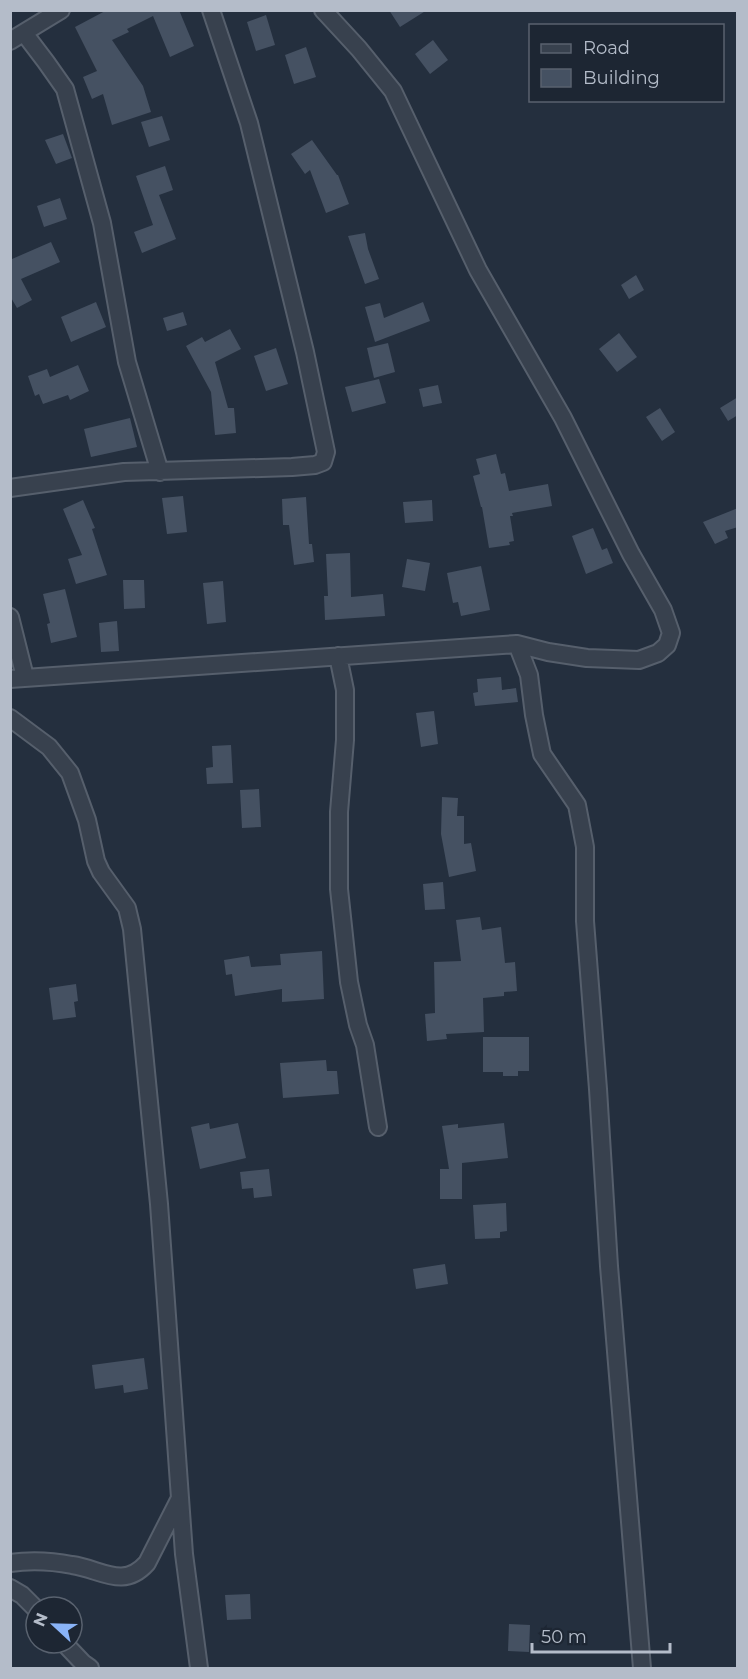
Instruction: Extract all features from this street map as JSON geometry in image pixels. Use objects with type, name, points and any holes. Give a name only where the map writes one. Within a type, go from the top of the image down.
[{"type":"street","points":[[61,10],[17,37],[46,62],[65,89],[102,223],[127,362],[160,472]]},
{"type":"street","points":[[10,488],[124,472],[315,465],[323,462],[326,452],[305,352],[249,123],[212,10]]},
{"type":"street","points":[[10,617],[18,678],[518,644],[548,652],[587,658],[639,660],[658,653],[667,645],[671,633],[663,610],[631,554],[563,418],[477,270],[393,91],[323,10]]},
{"type":"street","points":[[518,644],[530,675],[534,715],[542,754],[578,805],[585,847],[585,921],[609,1266],[642,1668]]},
{"type":"street","points":[[338,656],[345,690],[345,740],[339,812],[339,889],[349,982],[365,1046],[378,1127]]},
{"type":"street","points":[[10,718],[49,747],[70,772],[87,820],[96,861],[101,872],[127,908],[132,929],[159,1204],[184,1554],[199,1668]]},
{"type":"street","points":[[10,1563],[34,1560],[72,1565],[113,1576],[133,1575],[147,1563],[180,1498]]},
{"type":"street","points":[[10,1588],[24,1597]]},
{"type":"street","points":[[74,1655],[90,1668]]},
{"type":"building","points":[[107,10],[179,10],[194,46],[170,57],[153,16],[127,29],[129,32],[112,40],[143,86],[151,112],[112,125],[103,94],[92,99],[83,77],[97,71],[75,27]]},
{"type":"building","points":[[389,10],[427,10],[400,27]]},
{"type":"building","points":[[266,15],[275,45],[256,51],[247,22]]},
{"type":"building","points":[[433,40],[448,60],[430,74],[415,54]]},
{"type":"building","points":[[306,47],[316,77],[294,84],[285,55]]},
{"type":"building","points":[[162,116],[170,140],[149,147],[141,122]]},
{"type":"building","points":[[63,134],[72,158],[56,164],[45,140]]},
{"type":"building","points":[[312,140],[338,175],[349,204],[326,213],[310,170],[305,174],[291,154]]},
{"type":"building","points":[[165,166],[173,190],[159,195],[176,239],[142,253],[134,232],[153,225],[136,176]]},
{"type":"building","points":[[60,198],[67,219],[44,227],[37,206]]},
{"type":"building","points":[[365,233],[379,279],[365,284],[348,236]]},
{"type":"building","points":[[51,242],[60,262],[21,279],[32,300],[17,308],[10,296],[10,257],[12,259]]},
{"type":"building","points":[[636,275],[644,290],[629,299],[621,285]]},
{"type":"building","points":[[96,302],[106,327],[71,342],[61,317]]},
{"type":"building","points":[[423,302],[430,321],[375,342],[365,307],[380,303],[384,318]]},
{"type":"building","points":[[183,312],[187,325],[167,331],[163,318]]},
{"type":"building","points":[[230,329],[241,349],[215,362],[228,408],[234,408],[236,433],[215,435],[211,392],[186,346],[202,337],[205,342]]},
{"type":"building","points":[[619,333],[637,357],[617,372],[599,349]]},
{"type":"building","points":[[388,343],[395,372],[374,378],[367,348]]},
{"type":"building","points":[[276,348],[288,384],[266,391],[254,356]]},
{"type":"building","points":[[78,365],[89,391],[70,400],[68,395],[43,404],[39,394],[35,396],[28,376],[47,369],[50,377]]},
{"type":"building","points":[[379,379],[386,403],[352,412],[345,387]]},
{"type":"building","points":[[438,385],[442,403],[423,407],[419,389]]},
{"type":"building","points":[[738,397],[738,415],[728,421],[720,408]]},
{"type":"building","points":[[660,408],[675,432],[662,441],[646,417]]},
{"type":"building","points":[[130,418],[137,447],[91,457],[84,429]]},
{"type":"building","points":[[496,454],[501,474],[505,473],[509,491],[548,484],[552,506],[512,513],[513,516],[510,516],[514,541],[509,542],[510,545],[489,548],[482,507],[473,476],[480,474],[476,459]]},
{"type":"building","points":[[183,496],[187,532],[167,534],[162,498]]},
{"type":"building","points":[[306,497],[309,544],[312,544],[314,562],[294,565],[289,525],[283,525],[282,499]]},
{"type":"building","points":[[83,500],[95,528],[92,529],[107,575],[76,584],[68,559],[82,555],[63,509]]},
{"type":"building","points":[[432,500],[433,521],[405,523],[403,502]]},
{"type":"building","points":[[738,508],[738,527],[725,531],[728,538],[715,544],[703,522]]},
{"type":"building","points":[[593,528],[602,550],[607,548],[613,563],[586,574],[572,536]]},
{"type":"building","points":[[350,553],[351,597],[383,594],[385,616],[325,620],[324,596],[328,596],[326,554]]},
{"type":"building","points":[[407,559],[430,563],[425,591],[402,587]]},
{"type":"building","points":[[481,566],[490,610],[461,616],[458,602],[453,603],[447,573]]},
{"type":"building","points":[[123,580],[144,580],[145,608],[124,609]]},
{"type":"building","points":[[223,581],[226,622],[207,624],[203,583]]},
{"type":"building","points":[[65,589],[77,637],[51,643],[47,624],[50,623],[43,594]]},
{"type":"building","points":[[117,621],[119,651],[101,652],[99,623]]},
{"type":"building","points":[[501,677],[502,690],[516,688],[518,702],[475,706],[473,693],[478,692],[477,679]]},
{"type":"building","points":[[434,711],[438,744],[421,747],[416,713]]},
{"type":"building","points":[[231,745],[233,783],[207,784],[206,768],[213,767],[212,746]]},
{"type":"building","points":[[259,789],[261,827],[242,828],[240,790]]},
{"type":"building","points":[[442,797],[458,798],[457,816],[464,816],[464,844],[471,843],[476,871],[449,877],[441,834]]},
{"type":"building","points":[[443,882],[445,909],[425,910],[423,884]]},
{"type":"building","points":[[480,917],[482,930],[501,927],[505,963],[515,962],[517,991],[504,992],[504,996],[483,998],[484,1032],[446,1034],[447,1039],[427,1041],[425,1014],[435,1013],[434,962],[461,961],[456,920]]},
{"type":"building","points":[[322,951],[324,999],[282,1002],[282,989],[235,996],[232,974],[226,975],[224,960],[249,956],[251,967],[281,965],[280,954]]},
{"type":"building","points":[[76,984],[78,1001],[74,1002],[76,1017],[53,1020],[49,988]]},
{"type":"building","points":[[483,1037],[529,1037],[529,1071],[518,1071],[518,1076],[503,1076],[503,1072],[483,1072]]},
{"type":"building","points":[[326,1060],[327,1071],[337,1071],[339,1094],[283,1098],[280,1063]]},
{"type":"building","points":[[209,1123],[210,1129],[238,1123],[246,1158],[200,1169],[191,1127]]},
{"type":"building","points":[[504,1123],[508,1158],[462,1163],[462,1199],[440,1199],[440,1169],[449,1169],[442,1126],[458,1124],[458,1128]]},
{"type":"building","points":[[269,1169],[272,1196],[254,1198],[253,1188],[242,1189],[240,1172]]},
{"type":"building","points":[[506,1203],[507,1231],[500,1232],[500,1238],[475,1239],[473,1205]]},
{"type":"building","points":[[445,1264],[448,1284],[416,1289],[413,1269]]},
{"type":"building","points":[[144,1358],[148,1389],[124,1393],[123,1385],[95,1389],[92,1365]]},
{"type":"building","points":[[250,1594],[251,1619],[227,1620],[225,1595]]},
{"type":"building","points":[[509,1624],[530,1625],[529,1652],[508,1651]]}]
